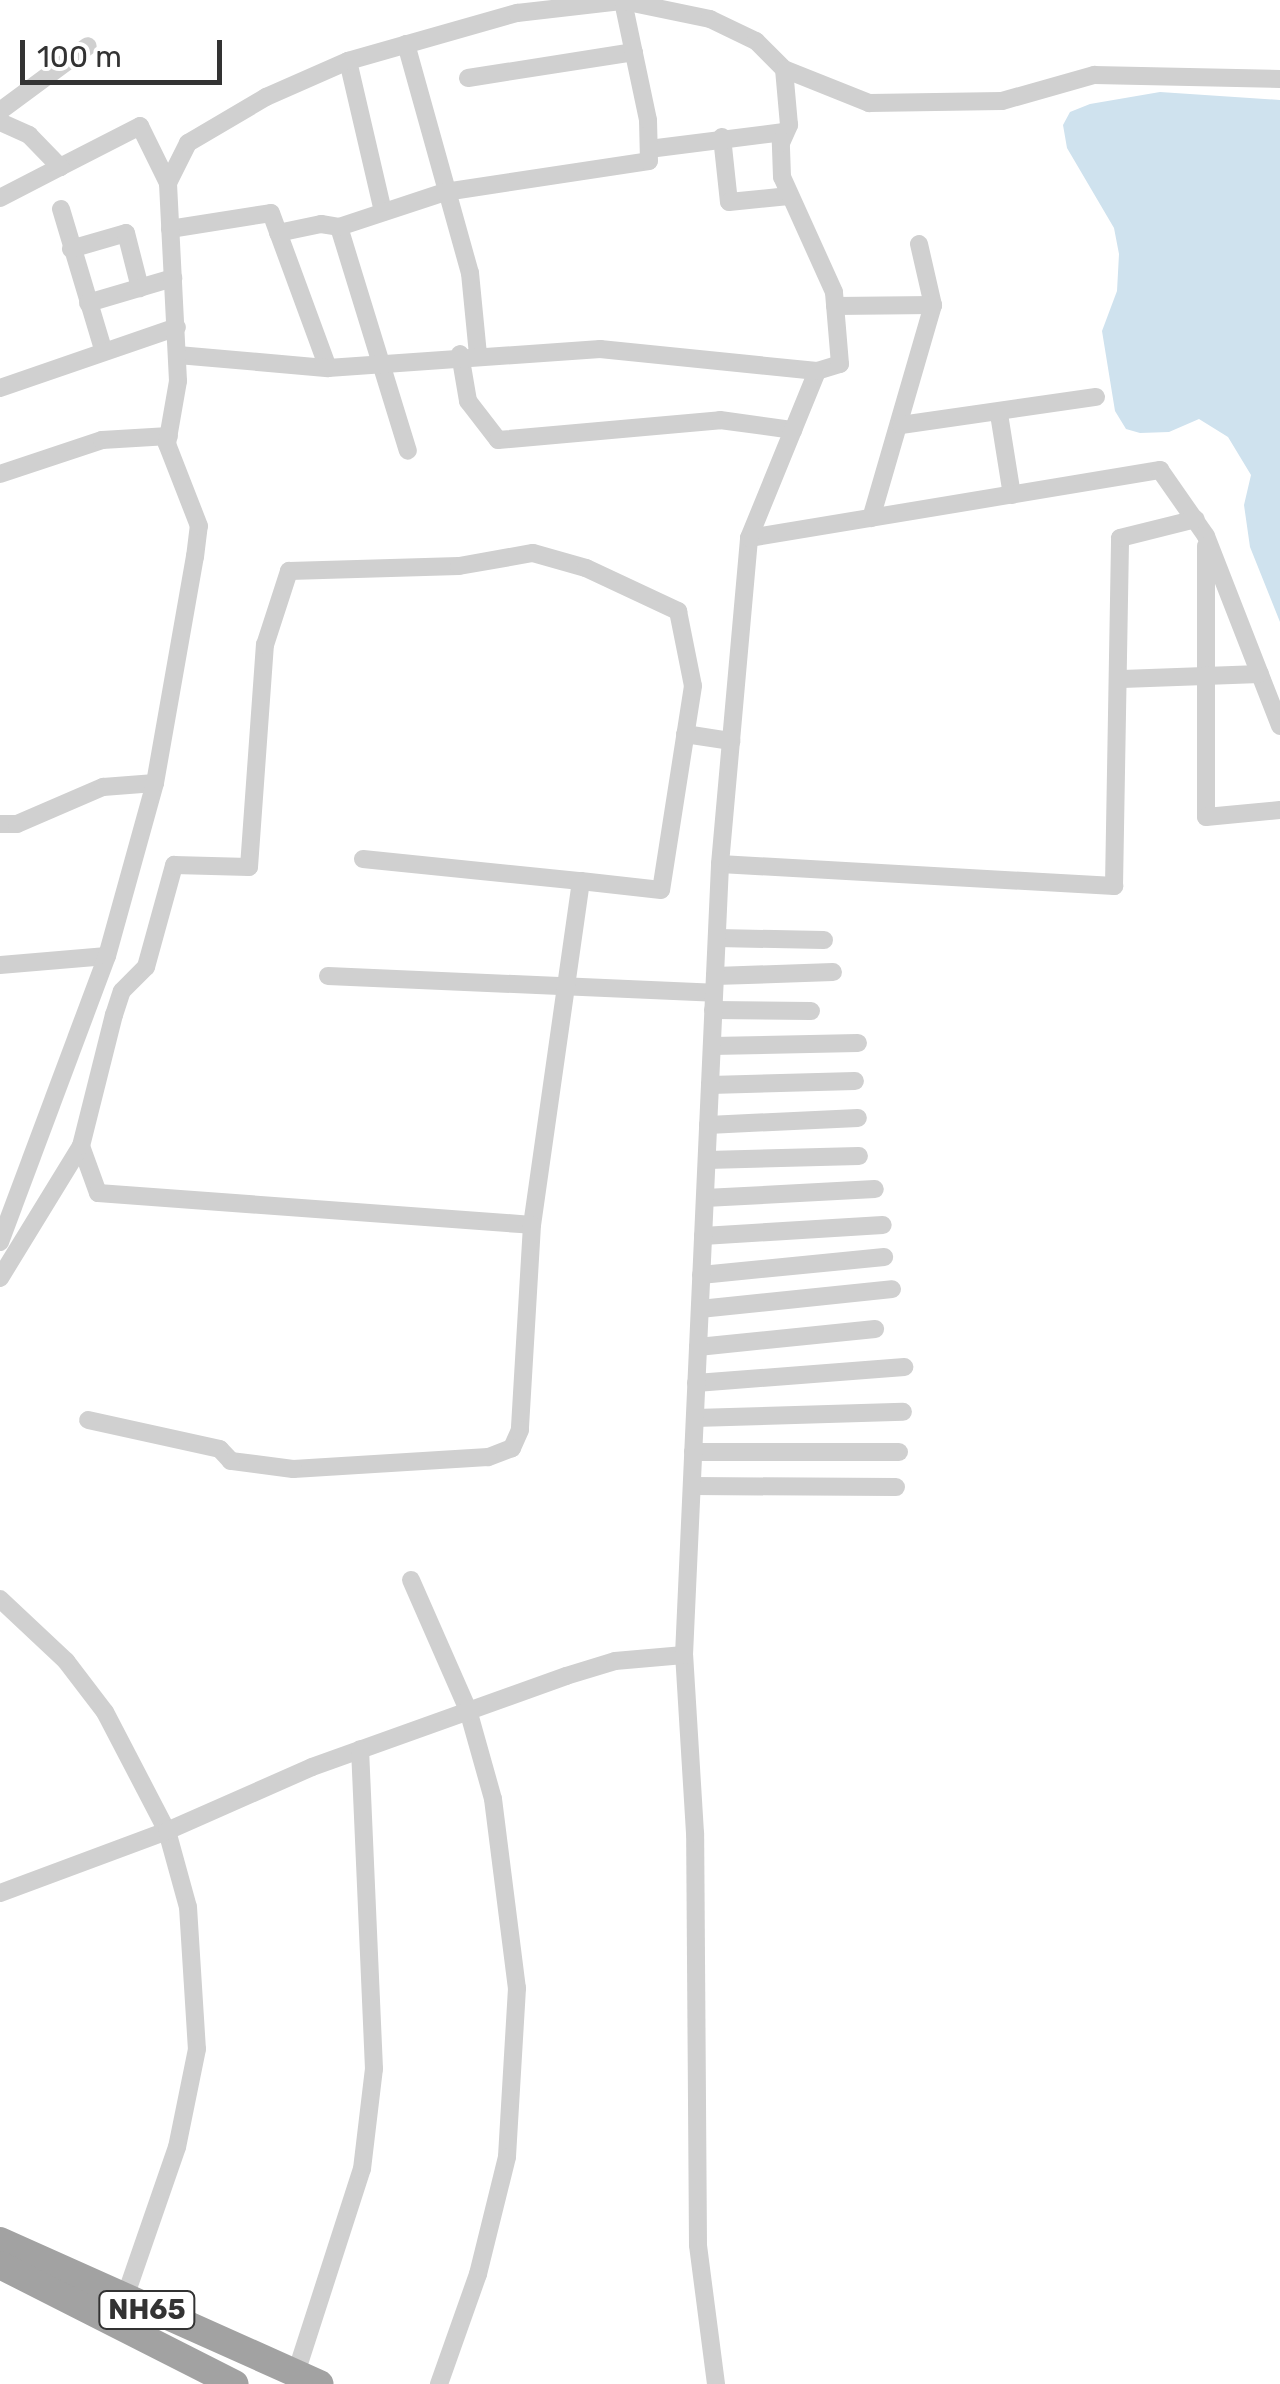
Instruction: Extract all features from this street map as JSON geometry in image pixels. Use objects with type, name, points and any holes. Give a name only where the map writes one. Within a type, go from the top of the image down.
[{"type":"highway","name":"NH65","points":[[0,2241],[124,2300],[308,2378]]},
{"type":"highway","name":"NH65","points":[[0,2264],[236,2384]]},
{"type":"street","points":[[278,233],[321,224],[339,228],[445,192],[649,161],[623,0]]},
{"type":"street","points":[[154,156],[188,144],[266,97],[348,61],[517,13],[604,1],[623,0],[710,19],[756,41],[784,69],[870,103],[1002,101],[1094,76],[1280,79]]},
{"type":"street","points":[[406,44],[470,272],[468,401],[498,440],[720,420],[793,430]]},
{"type":"street","points":[[0,111],[88,46]]},
{"type":"street","points":[[468,78],[634,52]]},
{"type":"street","points":[[348,61],[383,212]]},
{"type":"street","points":[[178,355],[328,368],[382,366],[469,354],[600,349],[816,372],[840,364],[835,306],[788,196],[784,69]]},
{"type":"street","points":[[0,122],[29,134],[60,167]]},
{"type":"street","points":[[0,198],[140,126],[168,183],[178,355],[168,436],[199,526],[155,783],[107,956],[0,1242]]},
{"type":"street","points":[[649,148],[784,132]]},
{"type":"street","points":[[722,137],[729,202],[788,196]]},
{"type":"street","points":[[168,183],[188,144]]},
{"type":"street","points":[[61,210],[103,349]]},
{"type":"street","points":[[170,228],[271,213],[328,368]]},
{"type":"street","points":[[339,228],[408,451]]},
{"type":"street","points":[[71,249],[126,234],[140,288]]},
{"type":"street","points":[[872,518],[933,304],[919,244]]},
{"type":"street","points":[[88,303],[173,278]]},
{"type":"street","points":[[835,306],[933,304]]},
{"type":"street","points":[[0,388],[177,326]]},
{"type":"street","points":[[716,2384],[698,2245],[695,1833],[684,1655],[720,864],[750,538],[816,372]]},
{"type":"street","points":[[901,424],[999,414],[1096,396]]},
{"type":"street","points":[[999,414],[1012,495]]},
{"type":"street","points":[[0,474],[102,440],[168,436]]},
{"type":"street","points":[[750,538],[1160,470],[1201,528],[1280,726]]},
{"type":"street","points":[[1201,528],[1206,817],[1280,810]]},
{"type":"street","points":[[720,864],[1114,886],[1122,679],[1120,538],[1201,528]]},
{"type":"street","points":[[0,1278],[81,1146],[114,1015],[122,991],[146,967],[174,865],[249,867],[265,645],[289,571],[443,567],[533,554],[586,568],[678,611],[693,686],[661,890],[363,859]]},
{"type":"street","points":[[1122,679],[1260,674]]},
{"type":"street","points":[[685,734],[731,742]]},
{"type":"street","points":[[0,824],[18,824],[102,788],[155,783]]},
{"type":"street","points":[[88,1420],[220,1449],[231,1461],[293,1469],[488,1457],[512,1448],[520,1430],[532,1226],[581,882]]},
{"type":"street","points":[[717,938],[824,940]]},
{"type":"street","points":[[0,965],[107,956]]},
{"type":"street","points":[[714,993],[833,972]]},
{"type":"street","points":[[328,976],[714,993],[811,1011]]},
{"type":"street","points":[[712,1046],[858,1043]]},
{"type":"street","points":[[710,1084],[855,1081]]},
{"type":"street","points":[[708,1125],[858,1118]]},
{"type":"street","points":[[81,1146],[98,1193],[532,1226]]},
{"type":"street","points":[[706,1160],[859,1156]]},
{"type":"street","points":[[705,1198],[874,1188]]},
{"type":"street","points":[[703,1236],[883,1225]]},
{"type":"street","points":[[702,1275],[884,1256]]},
{"type":"street","points":[[700,1310],[892,1289]]},
{"type":"street","points":[[698,1347],[875,1329]]},
{"type":"street","points":[[696,1383],[904,1368]]},
{"type":"street","points":[[695,1418],[903,1412]]},
{"type":"street","points":[[694,1452],[899,1452]]},
{"type":"street","points":[[692,1486],[896,1487]]},
{"type":"street","points":[[411,1580],[468,1710],[506,1863],[516,2067],[503,2174],[478,2274],[440,2384]]},
{"type":"street","points":[[0,1600],[66,1661],[105,1712],[167,1831],[188,1907],[197,2049],[177,2147],[124,2300]]},
{"type":"street","points":[[0,1893],[167,1831],[360,1749],[468,1710],[616,1660],[684,1655]]},
{"type":"street","points":[[308,2378],[362,2168],[374,2069],[360,1749]]},
{"type":"water","points":[[1160,92],[1280,100],[1280,622],[1250,547],[1244,505],[1251,475],[1228,437],[1199,419],[1169,432],[1140,433],[1126,429],[1115,411],[1102,331],[1117,291],[1119,254],[1114,228],[1067,148],[1063,125],[1070,112],[1090,104]]}]
